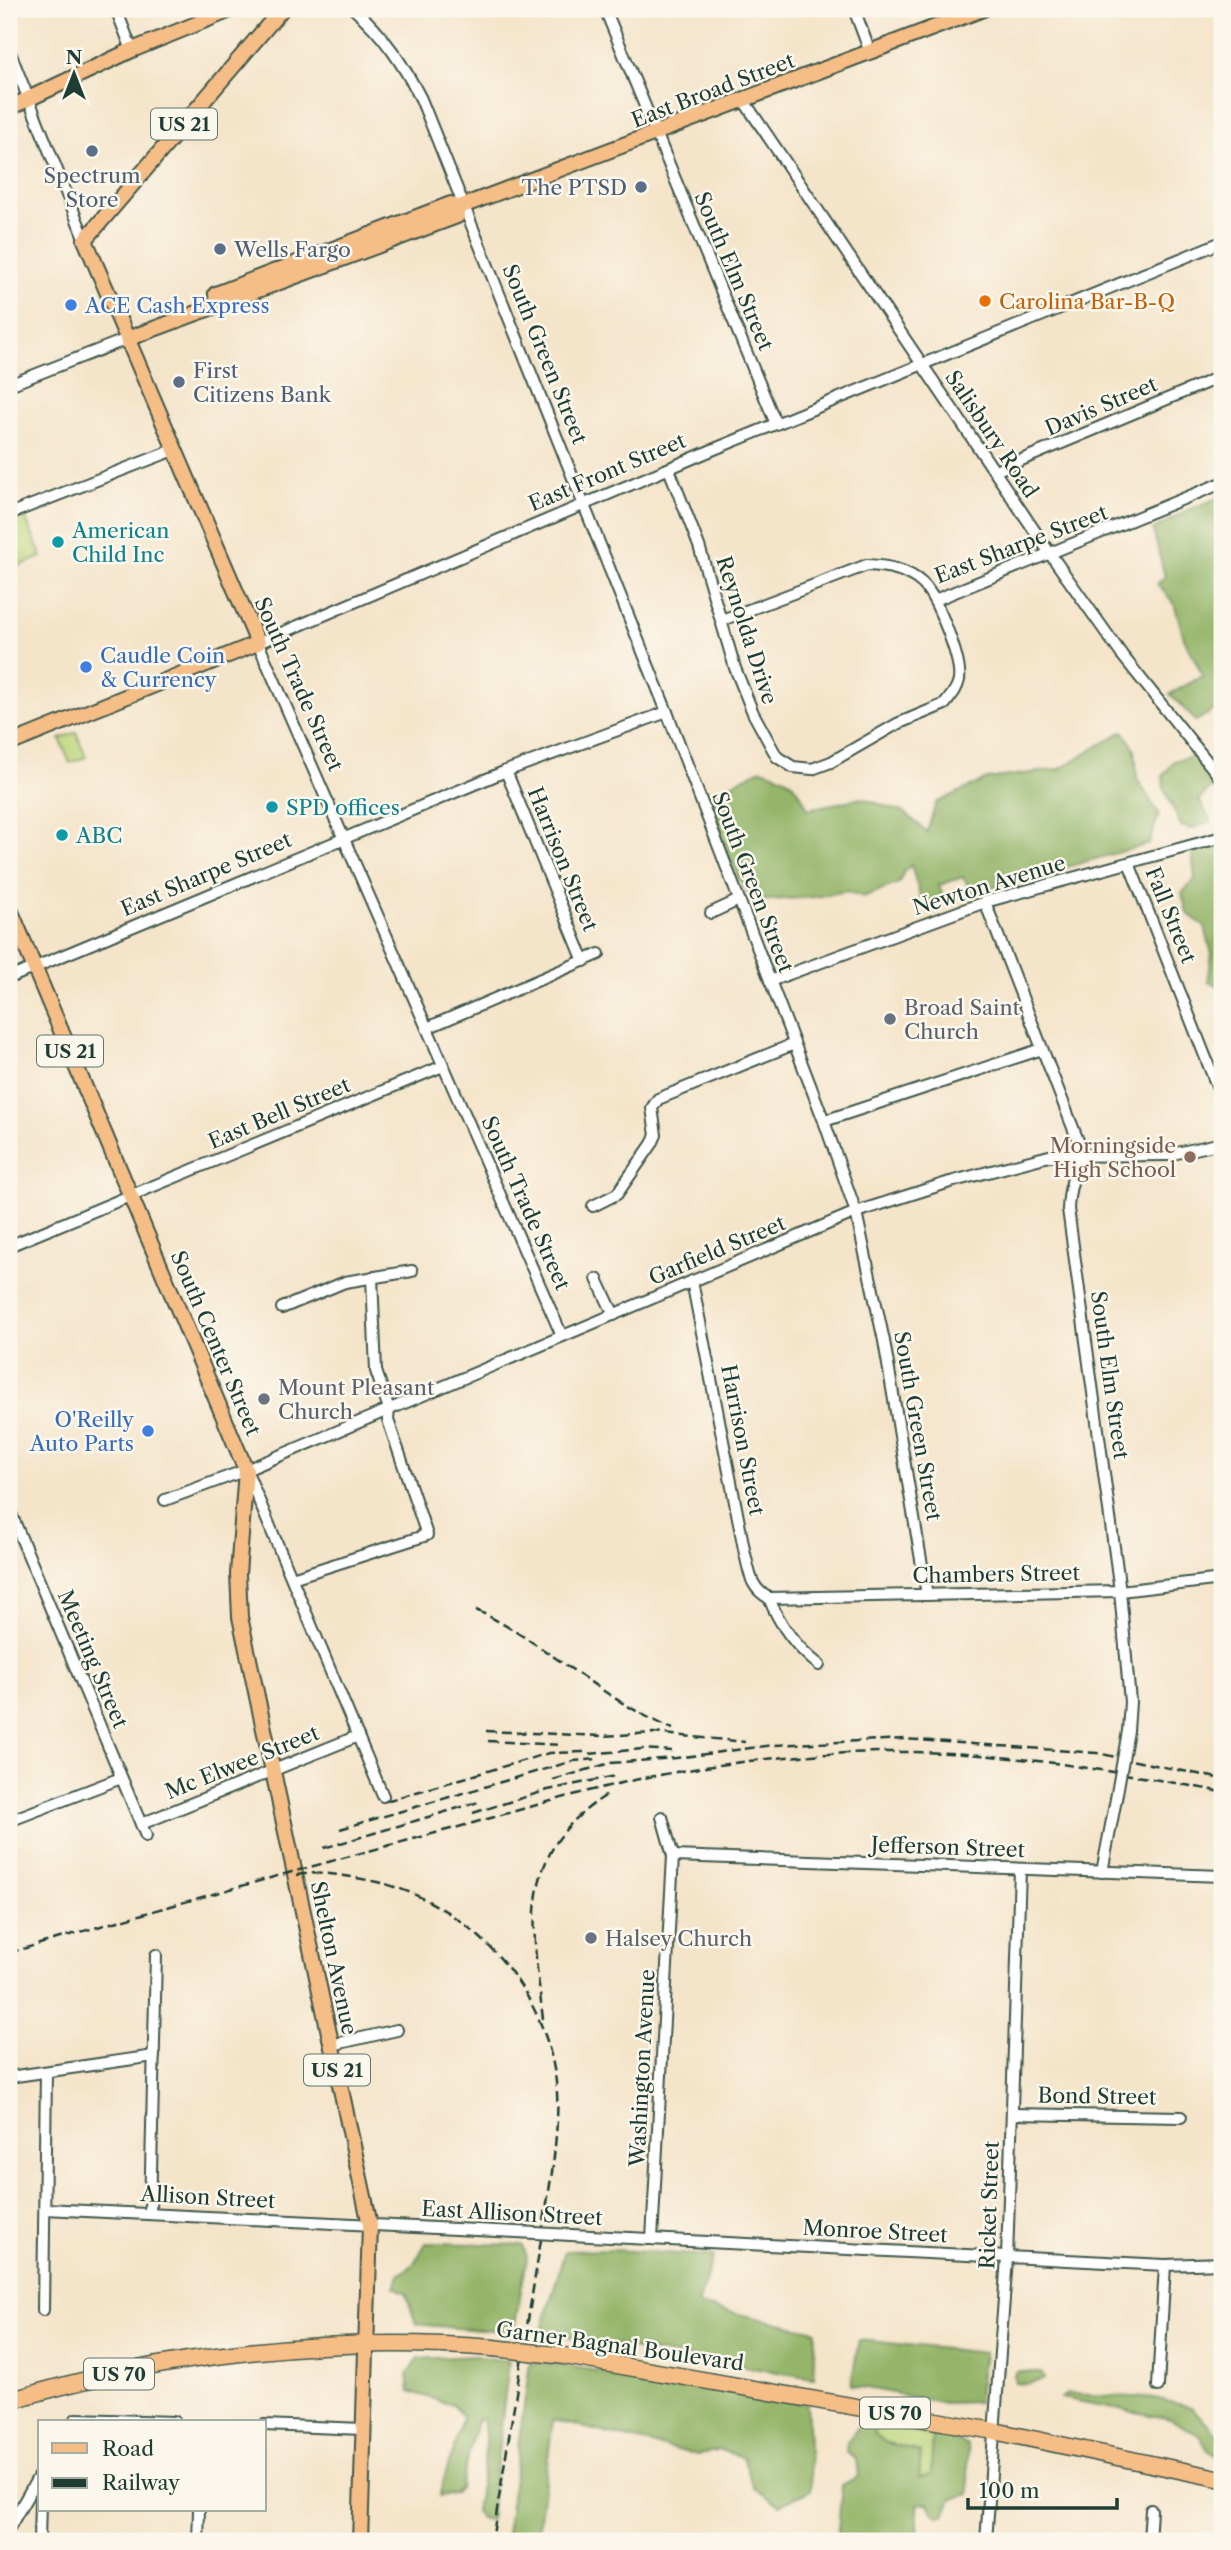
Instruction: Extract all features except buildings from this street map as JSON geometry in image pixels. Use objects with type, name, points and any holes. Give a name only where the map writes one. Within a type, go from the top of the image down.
[{"type":"highway","name":"Garner Bagnal Boulevard","points":[[9,2401],[173,2363],[231,2355],[366,2345],[493,2348],[681,2374],[994,2431],[1222,2479]]},
{"type":"main road","points":[[9,107],[132,50],[233,9]]},
{"type":"main road","name":"US 21","points":[[85,240],[282,9]]},
{"type":"main road","name":"East Broad Street","points":[[127,339],[217,303],[216,294],[315,263],[451,204],[461,207],[983,9]]},
{"type":"main road","name":"South Trade Street","points":[[85,240],[258,643]]},
{"type":"main road","name":"East Front Street","points":[[9,744],[258,643]]},
{"type":"main road","name":"South Center Street","points":[[9,907],[246,1470]]},
{"type":"main road","name":"Shelton Avenue","points":[[246,1470],[238,1574],[240,1617],[370,2225],[360,2541]]},
{"type":"street","points":[[116,9],[132,50]]},
{"type":"street","name":"South Green Street","points":[[354,9],[376,28],[401,61],[421,99],[461,207],[585,505],[667,712],[824,1121],[856,1212],[884,1341],[928,1595]]},
{"type":"street","name":"South Elm Street","points":[[605,9],[776,424]]},
{"type":"street","points":[[854,9],[870,52]]},
{"type":"street","points":[[9,51],[85,240]]},
{"type":"street","name":"Salisbury Road","points":[[744,101],[1051,555],[1122,655],[1219,775]]},
{"type":"street","name":"East Front Street","points":[[258,643],[776,424],[1222,242]]},
{"type":"street","name":"East Broad Street","points":[[9,385],[127,339]]},
{"type":"street","name":"Davis Street","points":[[995,471],[1222,376]]},
{"type":"street","points":[[9,514],[174,450]]},
{"type":"street","name":"Reynolda Drive","points":[[669,469],[699,546],[734,668],[748,702],[777,757],[793,767],[812,769],[831,762],[897,724],[945,704],[955,692],[959,678],[958,664],[935,600]]},
{"type":"street","name":"East Sharpe Street","points":[[722,620],[867,565],[887,566],[906,572],[923,584],[935,600],[1222,484]]},
{"type":"street","name":"South Trade Street","points":[[258,643],[562,1336]]},
{"type":"street","name":"East Sharpe Street","points":[[9,978],[506,771],[667,712]]},
{"type":"street","name":"Harrison Street","points":[[506,771],[584,961]]},
{"type":"street","name":"Newton Avenue","points":[[770,981],[985,902],[1222,836]]},
{"type":"street","name":"Fall Street","points":[[1129,863],[1222,1099]]},
{"type":"street","points":[[711,914],[739,900]]},
{"type":"street","points":[[985,902],[1084,1156]]},
{"type":"street","points":[[427,1028],[599,954]]},
{"type":"street","points":[[593,1206],[617,1194],[652,1144],[656,1135],[652,1108],[659,1099],[794,1044]]},
{"type":"street","points":[[824,1121],[1042,1049]]},
{"type":"street","name":"East Bell Street","points":[[9,1246],[443,1066]]},
{"type":"street","name":"Garfield Street","points":[[165,1500],[246,1470],[856,1212],[950,1182],[1049,1156],[1168,1155],[1222,1143]]},
{"type":"street","name":"South Elm Street","points":[[1084,1156],[1074,1172],[1068,1209],[1120,1591],[1130,1702],[1128,1731],[1102,1872]]},
{"type":"street","points":[[282,1308],[345,1282],[412,1271]]},
{"type":"street","points":[[292,1578],[427,1535],[388,1420],[389,1409],[376,1371],[372,1277]]},
{"type":"street","points":[[597,1279],[614,1315]]},
{"type":"street","name":"Harrison Street","points":[[692,1281],[751,1580],[754,1587],[769,1598],[787,1633],[802,1652],[819,1665]]},
{"type":"street","name":"South Center Street","points":[[246,1470],[383,1796]]},
{"type":"street","name":"Meeting Street","points":[[9,1509],[146,1836]]},
{"type":"street","name":"Chambers Street","points":[[769,1598],[1120,1591],[1222,1579]]},
{"type":"street","name":"Mc Elwee Street","points":[[141,1824],[358,1736]]},
{"type":"street","points":[[9,1821],[121,1778]]},
{"type":"street","name":"Washington Avenue","points":[[652,2239],[673,1856],[662,1818]]},
{"type":"street","name":"Jefferson Street","points":[[673,1856],[1222,1876]]},
{"type":"street","name":"Ricket Street","points":[[986,2541],[1007,2258],[1020,1869]]},
{"type":"street","points":[[150,2214],[156,1955]]},
{"type":"street","points":[[331,2045],[397,2030]]},
{"type":"street","points":[[9,2077],[154,2056]]},
{"type":"street","points":[[43,2310],[46,2072]]},
{"type":"street","name":"Bond Street","points":[[1012,2115],[1181,2117]]},
{"type":"street","name":"Allison Street","points":[[45,2209],[370,2225]]},
{"type":"street","name":"East Allison Street","points":[[370,2225],[652,2239]]},
{"type":"street","name":"Monroe Street","points":[[652,2239],[1165,2265],[1222,2263]]},
{"type":"street","points":[[1158,2386],[1165,2265]]},
{"type":"street","points":[[76,2419],[109,2420]]},
{"type":"street","points":[[266,2425],[363,2429]]},
{"type":"street","points":[[9,2528],[38,2477]]},
{"type":"street","points":[[1149,2541],[1151,2510]]},
{"type":"street","points":[[39,2541],[40,2512]]},
{"type":"street","points":[[198,2541],[199,2512]]},
{"type":"green space","points":[[1222,496],[1222,705],[1196,721],[1170,694],[1203,676],[1184,638],[1174,603],[1157,584],[1165,577],[1153,530],[1188,510]]},
{"type":"green space","points":[[22,510],[42,557],[13,568],[9,559],[9,514]]},
{"type":"green space","points":[[1123,731],[1135,749],[1137,779],[1159,814],[1149,844],[974,893],[963,877],[939,885],[945,904],[929,908],[922,902],[911,865],[904,871],[899,883],[863,897],[847,891],[814,897],[755,901],[738,878],[705,797],[761,769],[791,782],[800,792],[808,809],[862,798],[905,813],[927,832],[936,803],[987,779],[1060,769]]},
{"type":"green space","points":[[76,732],[86,757],[70,763],[60,739]]},
{"type":"green space","points":[[1194,756],[1214,785],[1199,800],[1211,821],[1192,829],[1181,826],[1164,788],[1163,776],[1174,761]]},
{"type":"green space","points":[[1222,845],[1222,986],[1208,982],[1212,954],[1205,927],[1187,913],[1182,893],[1195,879],[1192,852]]},
{"type":"green space","points":[[426,2243],[523,2245],[527,2258],[514,2329],[479,2330],[416,2324],[406,2293],[395,2287],[399,2275],[414,2264]]},
{"type":"green space","points":[[614,2250],[713,2256],[698,2305],[816,2331],[814,2378],[541,2333],[565,2251]]},
{"type":"green space","points":[[859,2340],[984,2353],[977,2402],[945,2403],[851,2385]]},
{"type":"green space","points":[[474,2356],[509,2361],[490,2520],[480,2518],[476,2512],[486,2445],[483,2418],[477,2420],[460,2488],[454,2494],[439,2496],[463,2416],[452,2405],[409,2391],[407,2374],[418,2359]]},
{"type":"green space","points":[[530,2363],[560,2365],[807,2404],[811,2490],[780,2505],[754,2488],[743,2457],[720,2450],[697,2455],[553,2420],[537,2541],[505,2541]]},
{"type":"green space","points":[[1017,2371],[1042,2373],[1044,2379],[1027,2384],[1015,2383],[1014,2376]]},
{"type":"green space","points":[[1067,2394],[1154,2398],[1191,2407],[1222,2438],[1222,2459],[1208,2450],[1199,2435],[1171,2419],[1061,2398]]},
{"type":"green space","points":[[865,2418],[877,2424],[874,2433],[884,2442],[921,2452],[919,2478],[931,2475],[933,2436],[951,2437],[967,2445],[969,2494],[952,2499],[945,2514],[939,2516],[933,2512],[929,2503],[917,2504],[919,2541],[837,2541],[842,2485],[858,2477],[856,2458],[846,2451],[847,2442]]},
{"type":"green space","points":[[877,2424],[933,2436],[931,2475],[919,2478],[921,2452],[884,2442],[874,2433]]},
{"type":"railway","points":[[476,1610],[526,1638],[597,1687],[673,1729]]},
{"type":"railway","points":[[486,1731],[602,1736],[653,1733],[745,1742]]},
{"type":"railway","points":[[553,1780],[610,1763],[676,1758],[773,1745],[904,1739],[1097,1753],[1222,1779]]},
{"type":"railway","points":[[488,1741],[561,1745]]},
{"type":"railway","points":[[589,1754],[643,1749],[672,1751]]},
{"type":"railway","points":[[386,1801],[549,1753],[586,1752]]},
{"type":"railway","points":[[9,1953],[583,1792],[638,1779],[722,1765],[837,1753],[977,1755],[1059,1764],[1222,1792]]},
{"type":"railway","points":[[340,1829],[573,1761],[600,1759]]},
{"type":"railway","points":[[473,1813],[548,1790],[615,1776]]},
{"type":"railway","points":[[543,2019],[535,1922],[537,1893],[545,1865],[558,1839],[580,1815],[610,1793]]},
{"type":"railway","points":[[324,1848],[482,1801]]},
{"type":"railway","points":[[297,1875],[327,1874],[377,1882],[410,1893],[441,1908],[469,1928],[495,1952],[534,2009],[547,2041],[557,2098],[553,2166],[492,2541]]},
{"type":"place","name":"Spectrum Store","points":[[92,151]]},
{"type":"place","name":"The PTSD","points":[[641,187]]},
{"type":"place","name":"Wells Fargo","points":[[220,249]]},
{"type":"place","name":"Carolina Bar-B-Q","points":[[985,301]]},
{"type":"place","name":"ACE Cash Express","points":[[71,305]]},
{"type":"place","name":"First Citizens Bank","points":[[179,382]]},
{"type":"place","name":"American Child Inc","points":[[58,542]]},
{"type":"place","name":"Caudle Coin & Currency","points":[[86,667]]},
{"type":"place","name":"SPD offices","points":[[272,807]]},
{"type":"place","name":"ABC","points":[[62,835]]},
{"type":"place","name":"Broad Saint Church","points":[[890,1019]]},
{"type":"place","name":"Morningside High School","points":[[1190,1157]]},
{"type":"place","name":"Mount Pleasant Church","points":[[264,1399]]},
{"type":"place","name":"O'Reilly Auto Parts","points":[[148,1431]]},
{"type":"place","name":"Halsey Church","points":[[591,1938]]}]
